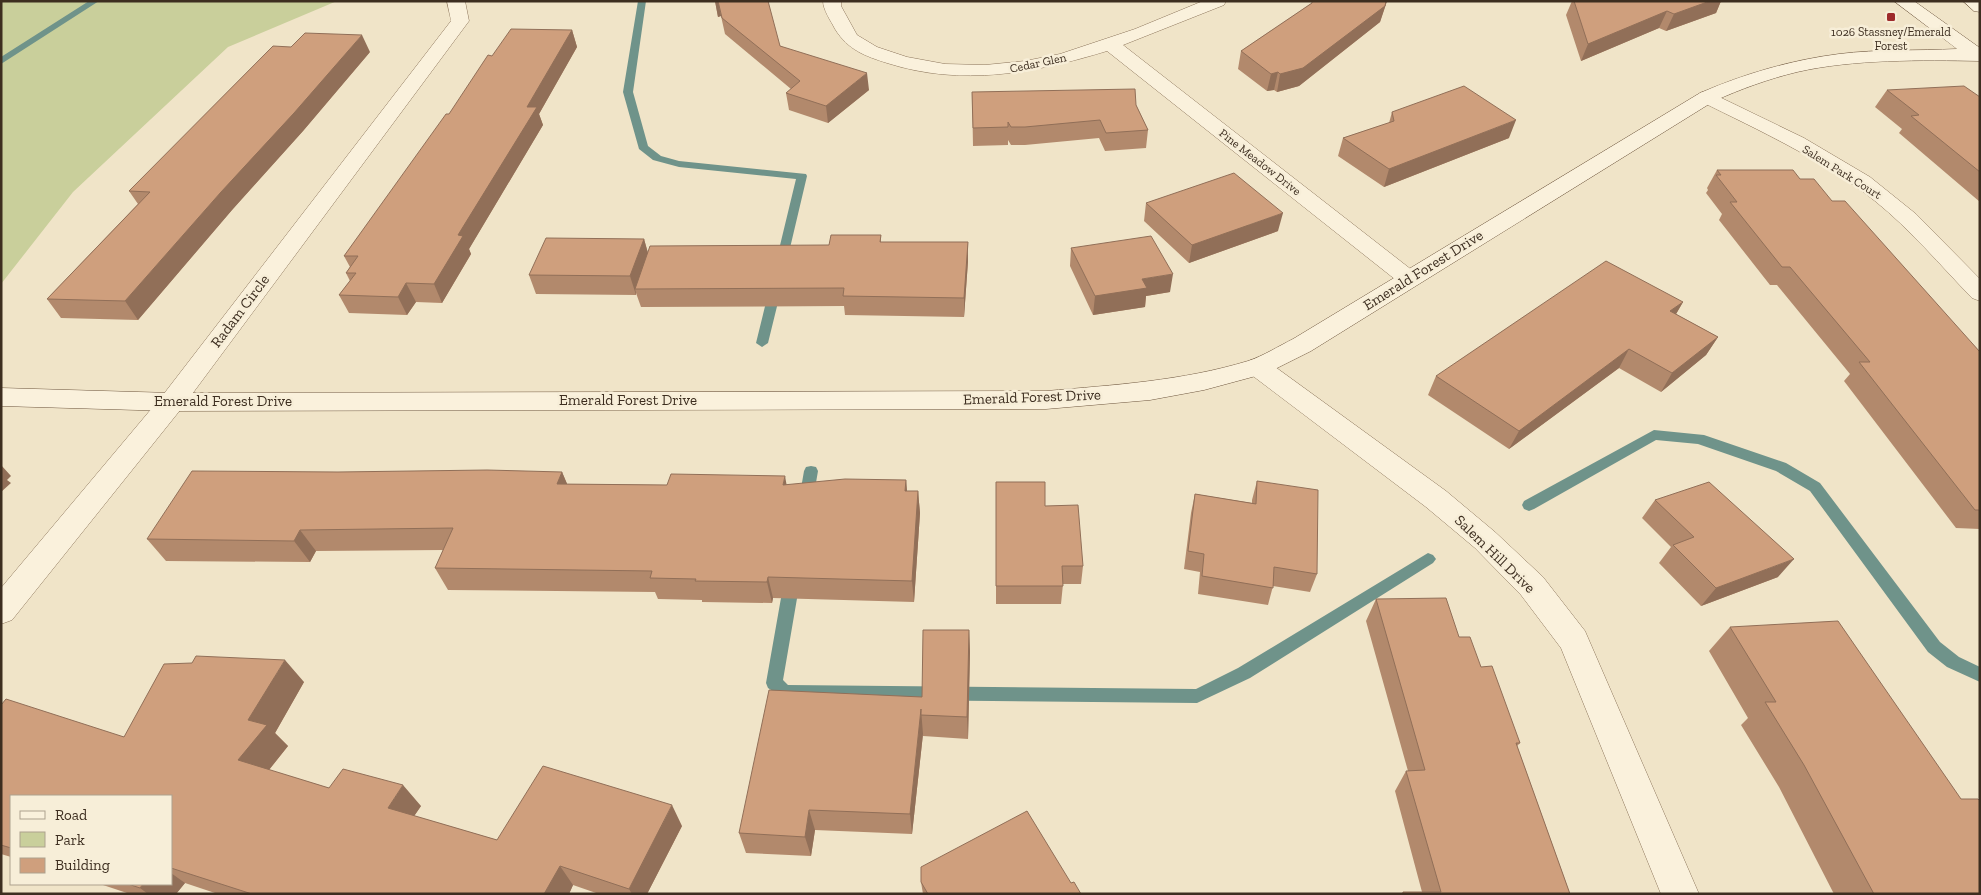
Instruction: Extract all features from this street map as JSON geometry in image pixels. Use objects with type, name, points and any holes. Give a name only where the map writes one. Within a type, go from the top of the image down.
[{"type":"street","name":"Radam Circle","points":[[1,611],[172,402],[460,21],[456,1]]},
{"type":"street","name":"Cedar Glen","points":[[832,1],[832,6],[854,42],[885,57],[928,69],[976,72],[1013,70],[1111,45],[1218,1]]},
{"type":"street","points":[[1902,1],[1978,55]]},
{"type":"street","points":[[1971,1],[1980,7]]},
{"type":"street","name":"Pine Meadow Drive","points":[[1111,45],[1409,279]]},
{"type":"street","name":"Emerald Forest Drive","points":[[1,397],[172,402],[1046,400],[1150,391],[1204,381],[1258,367],[1302,345],[1707,97],[1737,84],[1794,67],[1840,59],[1978,55]]},
{"type":"street","name":"Salem Park Court","points":[[1707,97],[1864,182],[1913,224],[1980,293]]},
{"type":"street","name":"Salem Hill Drive","points":[[1258,367],[1436,499],[1485,540],[1532,586],[1574,642],[1680,894]]},
{"type":"green space","points":[[1,1],[337,1],[228,47],[73,192],[1,284]]},
{"type":"building","points":[[718,1],[768,1],[780,46],[867,73],[826,106],[786,93],[800,81],[722,18]]},
{"type":"building","points":[[1312,1],[1386,1],[1385,6],[1303,68],[1280,74],[1278,72],[1271,74],[1241,51],[1312,3]]},
{"type":"building","points":[[1574,1],[1710,1],[1674,14],[1667,11],[1588,44]]},
{"type":"building","points":[[511,29],[572,30],[527,107],[537,107],[458,235],[463,236],[434,284],[406,283],[398,297],[339,295],[356,273],[346,273],[358,256],[344,256],[446,114],[449,114],[488,55],[492,56]]},
{"type":"building","points":[[305,33],[362,35],[125,301],[47,299],[150,192],[129,191],[273,46],[291,47]]},
{"type":"building","points":[[1464,86],[1516,120],[1389,169],[1343,138],[1394,121],[1392,112]]},
{"type":"building","points":[[1964,86],[1980,97],[1980,172],[1911,116],[1919,115],[1887,90]]},
{"type":"building","points":[[1135,89],[1136,105],[1148,130],[1106,133],[1100,120],[1025,127],[1011,127],[1008,122],[1008,127],[973,128],[972,92]]},
{"type":"building","points":[[1717,170],[1793,170],[1800,179],[1814,179],[1832,201],[1845,201],[1980,352],[1980,510],[1975,510],[1859,362],[1870,362],[1790,267],[1782,267],[1730,202],[1737,202],[1716,175],[1721,175]]},
{"type":"building","points":[[1234,173],[1283,213],[1192,245],[1146,203]]},
{"type":"building","points":[[831,235],[881,235],[880,242],[968,242],[964,298],[843,296],[844,288],[635,289],[650,246],[829,245]]},
{"type":"building","points":[[1151,236],[1173,274],[1142,279],[1147,288],[1095,296],[1071,248]]},
{"type":"building","points":[[546,238],[644,239],[630,276],[529,275]]},
{"type":"building","points":[[1606,261],[1683,302],[1670,311],[1718,337],[1672,373],[1629,349],[1519,431],[1436,376]]},
{"type":"building","points":[[487,470],[562,472],[557,484],[667,485],[671,474],[785,476],[783,485],[845,479],[906,480],[905,491],[918,491],[912,581],[768,577],[767,582],[695,581],[696,579],[650,578],[652,571],[435,568],[453,528],[300,530],[294,541],[147,539],[192,471]]},
{"type":"building","points":[[1257,481],[1318,490],[1317,574],[1274,567],[1273,588],[1202,576],[1204,554],[1188,551],[1195,494],[1256,504]]},
{"type":"building","points":[[996,482],[1045,482],[1045,506],[1078,505],[1083,566],[1062,566],[1063,586],[996,586]]},
{"type":"building","points":[[1709,482],[1794,559],[1716,588],[1673,545],[1694,537],[1655,500]]},
{"type":"building","points":[[1446,598],[1459,637],[1470,637],[1481,667],[1492,666],[1520,743],[1516,743],[1570,894],[1403,894],[1403,892],[1441,892],[1406,771],[1425,770],[1376,599]]},
{"type":"building","points":[[1838,621],[1961,799],[1978,799],[1980,801],[1980,894],[1874,894],[1804,765],[1765,702],[1776,702],[1730,627]]},
{"type":"building","points":[[923,630],[969,630],[967,717],[921,715],[921,709],[910,814],[809,810],[805,837],[739,833],[769,690],[922,697]]},
{"type":"building","points":[[196,656],[285,660],[248,720],[267,725],[238,760],[329,788],[343,769],[403,785],[388,808],[497,840],[543,766],[672,805],[629,889],[560,866],[544,894],[252,894],[172,868],[172,795],[10,795],[10,848],[1,845],[1,705],[6,699],[124,737],[164,664],[192,663]]},
{"type":"building","points":[[1027,811],[1071,883],[1074,882],[1081,894],[928,894],[921,882],[921,867]]},
{"type":"building","points":[[131,885],[142,885],[140,888]]},
{"type":"waterway","points":[[1,61],[95,1]]},
{"type":"waterway","points":[[642,1],[628,92],[643,147],[657,158],[679,164],[802,176],[782,262]]},
{"type":"waterway","points":[[762,343],[775,290]]},
{"type":"waterway","points":[[1529,505],[1654,435],[1699,439],[1781,467],[1815,487],[1934,647],[1953,662],[1980,675]]},
{"type":"waterway","points":[[806,500],[811,471]]},
{"type":"waterway","points":[[792,581],[774,683],[785,692],[1197,696],[1244,673],[1428,559]]},
{"type":"place","name":"1026 Stassney/Emerald Forest","points":[[1891,17]]}]
